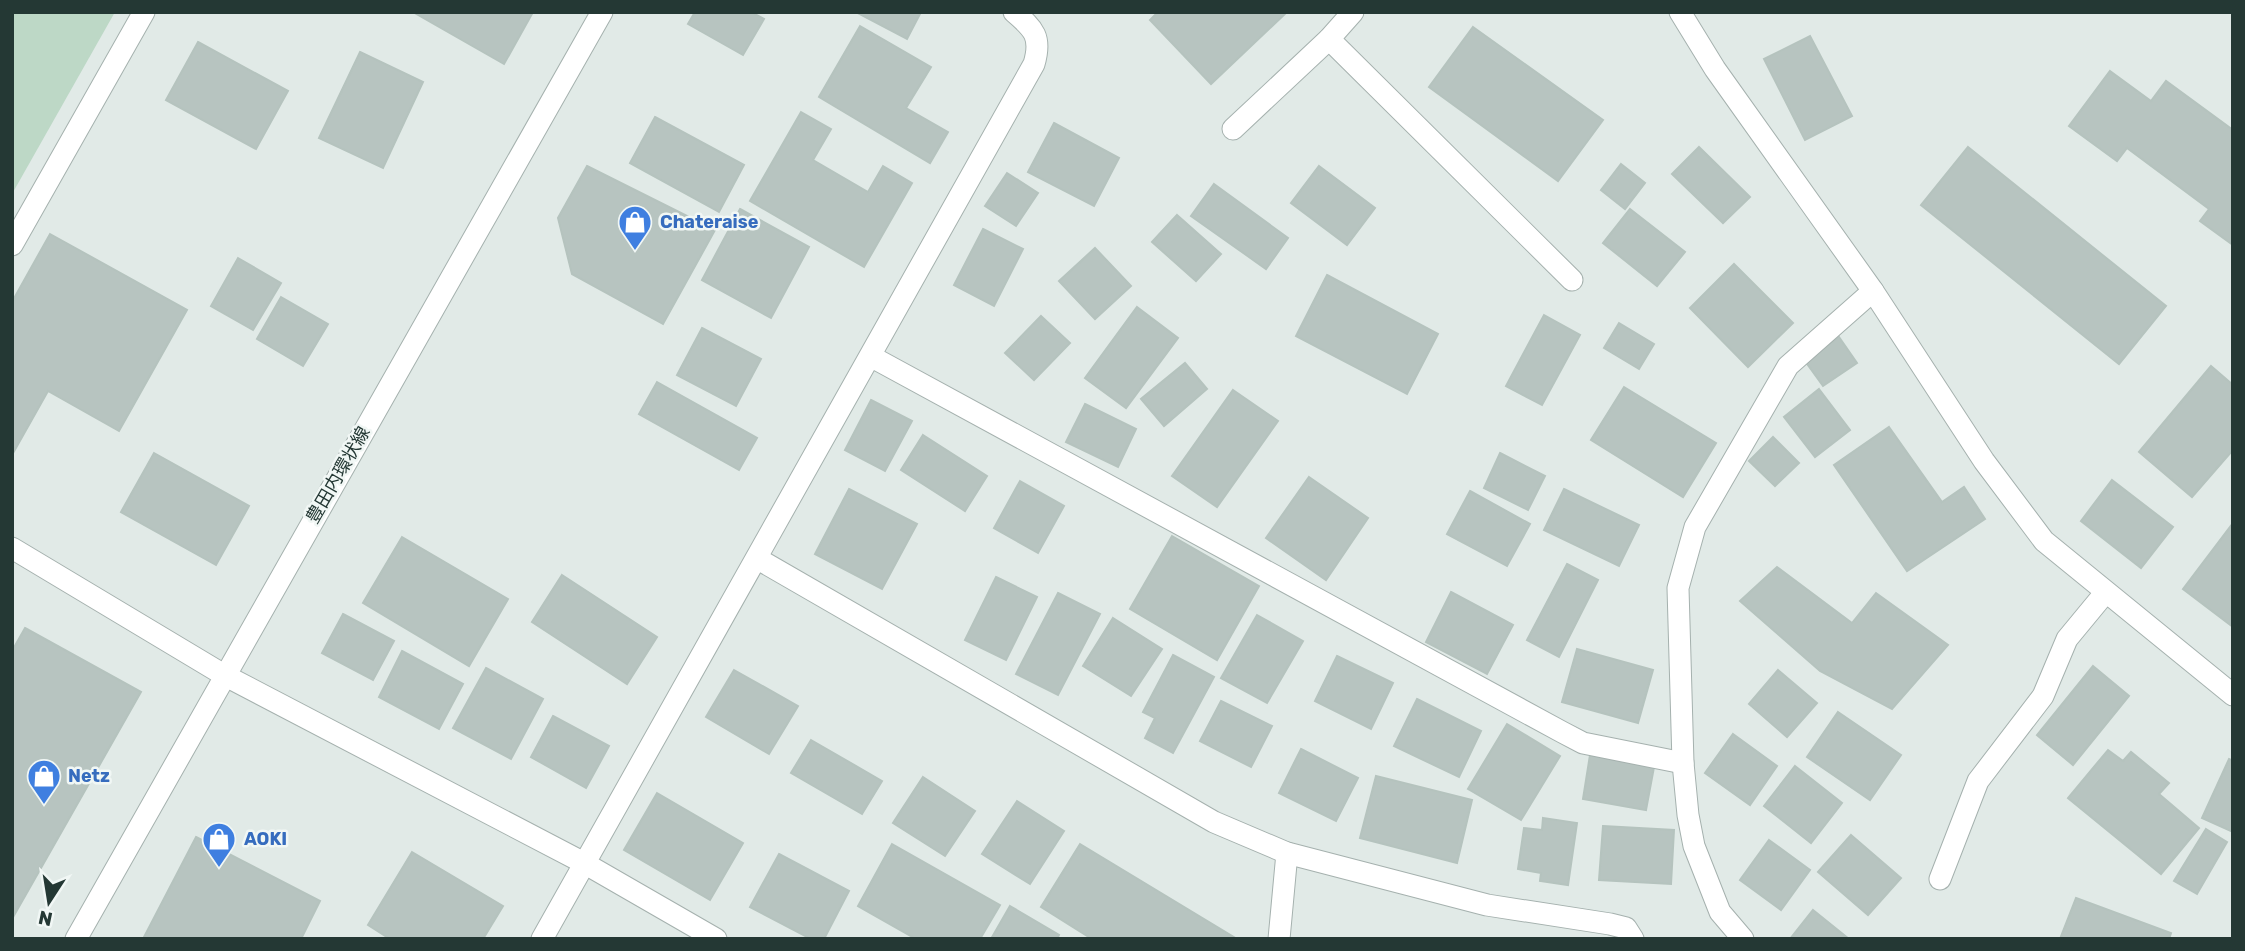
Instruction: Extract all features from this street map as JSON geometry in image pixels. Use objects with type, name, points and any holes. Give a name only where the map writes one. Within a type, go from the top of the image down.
[{"type":"street","points":[[12,245],[144,12]]},
{"type":"street","name":"豊田内環状線","points":[[76,939],[602,12]]},
{"type":"street","points":[[542,939],[872,357],[1034,64],[1039,42],[1035,30],[1014,12]]},
{"type":"street","points":[[1233,129],[1329,39],[1353,12]]},
{"type":"street","points":[[1680,12],[1715,69],[1873,291],[1984,461],[2044,541],[2233,695]]},
{"type":"street","points":[[1329,39],[1572,280]]},
{"type":"street","points":[[1743,939],[1720,912],[1694,846],[1683,763],[1678,588],[1695,527],[1788,366],[1873,291]]},
{"type":"street","points":[[872,357],[1583,743],[1683,763]]},
{"type":"street","points":[[12,548],[224,675],[584,863],[716,939]]},
{"type":"street","points":[[758,559],[1214,822],[1287,853],[1488,905],[1610,923],[1626,928],[1633,939]]},
{"type":"street","points":[[1940,879],[1978,780],[2043,696],[2067,639],[2105,593]]},
{"type":"street","points":[[1279,939],[1287,853]]},
{"type":"green space","points":[[12,12],[115,12],[12,194]]},
{"type":"building","points":[[413,12],[533,12],[504,64]]},
{"type":"building","points":[[695,12],[751,12],[764,19],[743,55],[688,24]]},
{"type":"building","points":[[856,12],[921,12],[907,39]]},
{"type":"building","points":[[1158,12],[1287,12],[1211,84],[1150,20]]},
{"type":"building","points":[[860,26],[931,67],[906,108],[948,132],[930,163],[819,97]]},
{"type":"building","points":[[1473,27],[1603,120],[1558,181],[1429,87]]},
{"type":"building","points":[[1810,36],[1852,116],[1805,140],[1764,59]]},
{"type":"building","points":[[198,42],[288,91],[256,149],[166,100]]},
{"type":"building","points":[[360,52],[423,82],[383,168],[319,138]]},
{"type":"building","points":[[2110,71],[2151,101],[2166,81],[2233,130],[2233,245],[2200,221],[2209,209],[2127,148],[2117,161],[2069,126]]},
{"type":"building","points":[[801,112],[831,129],[813,160],[868,192],[883,166],[912,183],[864,267],[750,201]]},
{"type":"building","points":[[655,117],[744,165],[719,212],[630,163]]},
{"type":"building","points":[[1054,123],[1119,158],[1094,206],[1028,172]]},
{"type":"building","points":[[1699,147],[1750,197],[1723,223],[1672,174]]},
{"type":"building","points":[[1968,147],[2166,306],[2119,364],[1921,205]]},
{"type":"building","points":[[1621,164],[1645,183],[1625,209],[1601,190]]},
{"type":"building","name":"Chateraise","points":[[587,166],[715,230],[663,324],[572,274],[558,218]]},
{"type":"building","points":[[1319,166],[1375,208],[1347,245],[1291,203]]},
{"type":"building","points":[[1007,173],[1038,193],[1016,226],[985,206]]},
{"type":"building","points":[[1214,184],[1288,238],[1266,269],[1191,216]]},
{"type":"building","points":[[740,209],[809,247],[771,318],[702,280]]},
{"type":"building","points":[[1630,209],[1685,252],[1657,286],[1603,243]]},
{"type":"building","points":[[1177,215],[1221,254],[1196,281],[1152,242]]},
{"type":"building","points":[[983,229],[1023,249],[994,306],[954,285]]},
{"type":"building","points":[[50,234],[187,310],[119,431],[48,391],[12,455],[12,302]]},
{"type":"building","points":[[1095,248],[1131,286],[1095,319],[1059,281]]},
{"type":"building","points":[[238,258],[281,283],[253,330],[211,306]]},
{"type":"building","points":[[1734,264],[1793,323],[1748,367],[1690,308]]},
{"type":"building","points":[[1327,275],[1438,334],[1407,394],[1296,336]]},
{"type":"building","points":[[281,297],[328,324],[303,366],[257,339]]},
{"type":"building","points":[[1137,307],[1178,338],[1126,408],[1085,378]]},
{"type":"building","points":[[1544,315],[1580,335],[1542,405],[1506,386]]},
{"type":"building","points":[[1041,316],[1070,343],[1034,380],[1005,353]]},
{"type":"building","points":[[1619,323],[1654,344],[1639,369],[1604,348]]},
{"type":"building","points":[[702,328],[761,359],[736,406],[677,375]]},
{"type":"building","points":[[1839,337],[1857,363],[1823,386],[1805,361]]},
{"type":"building","points":[[1185,363],[1207,389],[1164,426],[1141,399]]},
{"type":"building","points":[[2211,366],[2233,385],[2233,450],[2192,497],[2139,452]]},
{"type":"building","points":[[657,382],[757,438],[739,470],[639,414]]},
{"type":"building","points":[[1624,387],[1716,443],[1683,497],[1591,440]]},
{"type":"building","points":[[1819,389],[1850,430],[1815,457],[1784,417]]},
{"type":"building","points":[[1233,390],[1278,421],[1217,507],[1172,476]]},
{"type":"building","points":[[871,400],[912,421],[885,471],[845,450]]},
{"type":"building","points":[[1085,404],[1136,429],[1118,467],[1066,442]]},
{"type":"building","points":[[1889,427],[1942,502],[1964,487],[1985,519],[1907,571],[1834,465]]},
{"type":"building","points":[[923,435],[987,476],[965,511],[901,470]]},
{"type":"building","points":[[1773,437],[1799,463],[1775,486],[1749,461]]},
{"type":"building","points":[[154,453],[249,506],[216,565],[121,512]]},
{"type":"building","points":[[1500,453],[1545,476],[1528,510],[1484,488]]},
{"type":"building","points":[[1309,477],[1368,518],[1326,580],[1266,538]]},
{"type":"building","points":[[2112,480],[2173,527],[2141,568],[2081,521]]},
{"type":"building","points":[[1020,481],[1064,506],[1038,553],[994,528]]},
{"type":"building","points":[[849,489],[917,524],[882,589],[815,554]]},
{"type":"building","points":[[1564,489],[1639,525],[1619,566],[1544,530]]},
{"type":"building","points":[[1470,491],[1530,524],[1507,566],[1447,534]]},
{"type":"building","points":[[2233,523],[2233,627],[2183,589]]},
{"type":"building","points":[[1172,536],[1259,586],[1217,660],[1130,609]]},
{"type":"building","points":[[402,537],[508,599],[469,666],[363,603]]},
{"type":"building","points":[[1567,564],[1598,580],[1559,657],[1527,640]]},
{"type":"building","points":[[1777,567],[1852,623],[1876,593],[1948,645],[1892,709],[1820,671],[1740,601]]},
{"type":"building","points":[[562,575],[657,637],[627,684],[532,622]]},
{"type":"building","points":[[996,577],[1037,597],[1006,660],[965,640]]},
{"type":"building","points":[[1451,592],[1513,625],[1487,674],[1426,642]]},
{"type":"building","points":[[1058,593],[1100,614],[1058,695],[1016,674]]},
{"type":"building","points":[[343,614],[394,641],[373,680],[322,653]]},
{"type":"building","points":[[1257,615],[1303,641],[1267,703],[1221,678]]},
{"type":"building","points":[[1113,618],[1162,649],[1131,696],[1083,666]]},
{"type":"building","name":"Netz","points":[[25,628],[141,692],[12,919],[12,651]]},
{"type":"building","points":[[1577,649],[1653,670],[1638,723],[1562,702]]},
{"type":"building","points":[[402,651],[463,684],[439,729],[379,697]]},
{"type":"building","points":[[1173,655],[1214,677],[1173,753],[1145,738],[1155,718],[1143,712]]},
{"type":"building","points":[[1337,656],[1393,683],[1371,729],[1315,701]]},
{"type":"building","points":[[2093,666],[2129,696],[2073,765],[2037,735]]},
{"type":"building","points":[[486,668],[543,699],[511,759],[453,728]]},
{"type":"building","points":[[734,670],[798,706],[769,754],[706,717]]},
{"type":"building","points":[[1778,670],[1817,703],[1787,737],[1749,704]]},
{"type":"building","points":[[1417,699],[1481,731],[1459,777],[1394,746]]},
{"type":"building","points":[[1221,701],[1272,726],[1251,767],[1200,741]]},
{"type":"building","points":[[1838,712],[1901,755],[1870,800],[1807,757]]},
{"type":"building","points":[[553,716],[609,746],[586,788],[531,757]]},
{"type":"building","points":[[1507,724],[1560,756],[1521,820],[1468,789]]},
{"type":"building","points":[[1733,734],[1777,766],[1750,805],[1705,773]]},
{"type":"building","points":[[811,740],[882,781],[862,814],[791,773]]},
{"type":"building","points":[[1301,749],[1358,778],[1336,821],[1279,793]]},
{"type":"building","points":[[2108,750],[2123,761],[2131,752],[2169,783],[2159,794],[2199,828],[2161,874],[2068,798]]},
{"type":"building","points":[[1590,755],[1654,767],[1646,810],[1583,799]]},
{"type":"building","points":[[2229,759],[2233,761],[2233,832],[2202,818]]},
{"type":"building","points":[[1795,766],[1842,803],[1811,843],[1764,806]]},
{"type":"building","points":[[1376,776],[1472,800],[1457,863],[1360,838]]},
{"type":"building","points":[[923,777],[975,811],[945,856],[893,823]]},
{"type":"building","points":[[657,793],[743,843],[710,900],[624,850]]},
{"type":"building","points":[[1017,801],[1064,831],[1030,884],[982,854]]},
{"type":"building","points":[[1543,818],[1577,823],[1568,885],[1540,881],[1541,873],[1518,869],[1524,828],[1542,830]]},
{"type":"building","points":[[1603,826],[1674,830],[1671,884],[1599,880]]},
{"type":"building","points":[[2206,829],[2227,842],[2197,894],[2174,881]]},
{"type":"building","points":[[1851,835],[1901,878],[1868,915],[1818,872]]},
{"type":"building","name":"AOKI","points":[[196,837],[320,901],[301,939],[143,939]]},
{"type":"building","points":[[1769,840],[1810,870],[1781,910],[1740,880]]},
{"type":"building","points":[[892,844],[1000,905],[980,939],[916,939],[858,906]]},
{"type":"building","points":[[1080,844],[1237,939],[1092,939],[1041,907]]},
{"type":"building","points":[[412,852],[503,906],[483,939],[390,939],[368,925]]},
{"type":"building","points":[[779,854],[849,891],[824,939],[811,939],[750,907]]},
{"type":"building","points":[[2076,898],[2171,933],[2169,939],[2060,939]]},
{"type":"building","points":[[1010,906],[1059,935],[1057,939],[991,939]]},
{"type":"building","points":[[1813,910],[1849,939],[1790,939]]},
{"type":"place","name":"Chateraise","points":[[635,252]]},
{"type":"place","name":"Netz","points":[[44,806]]},
{"type":"place","name":"AOKI","points":[[219,869]]}]
